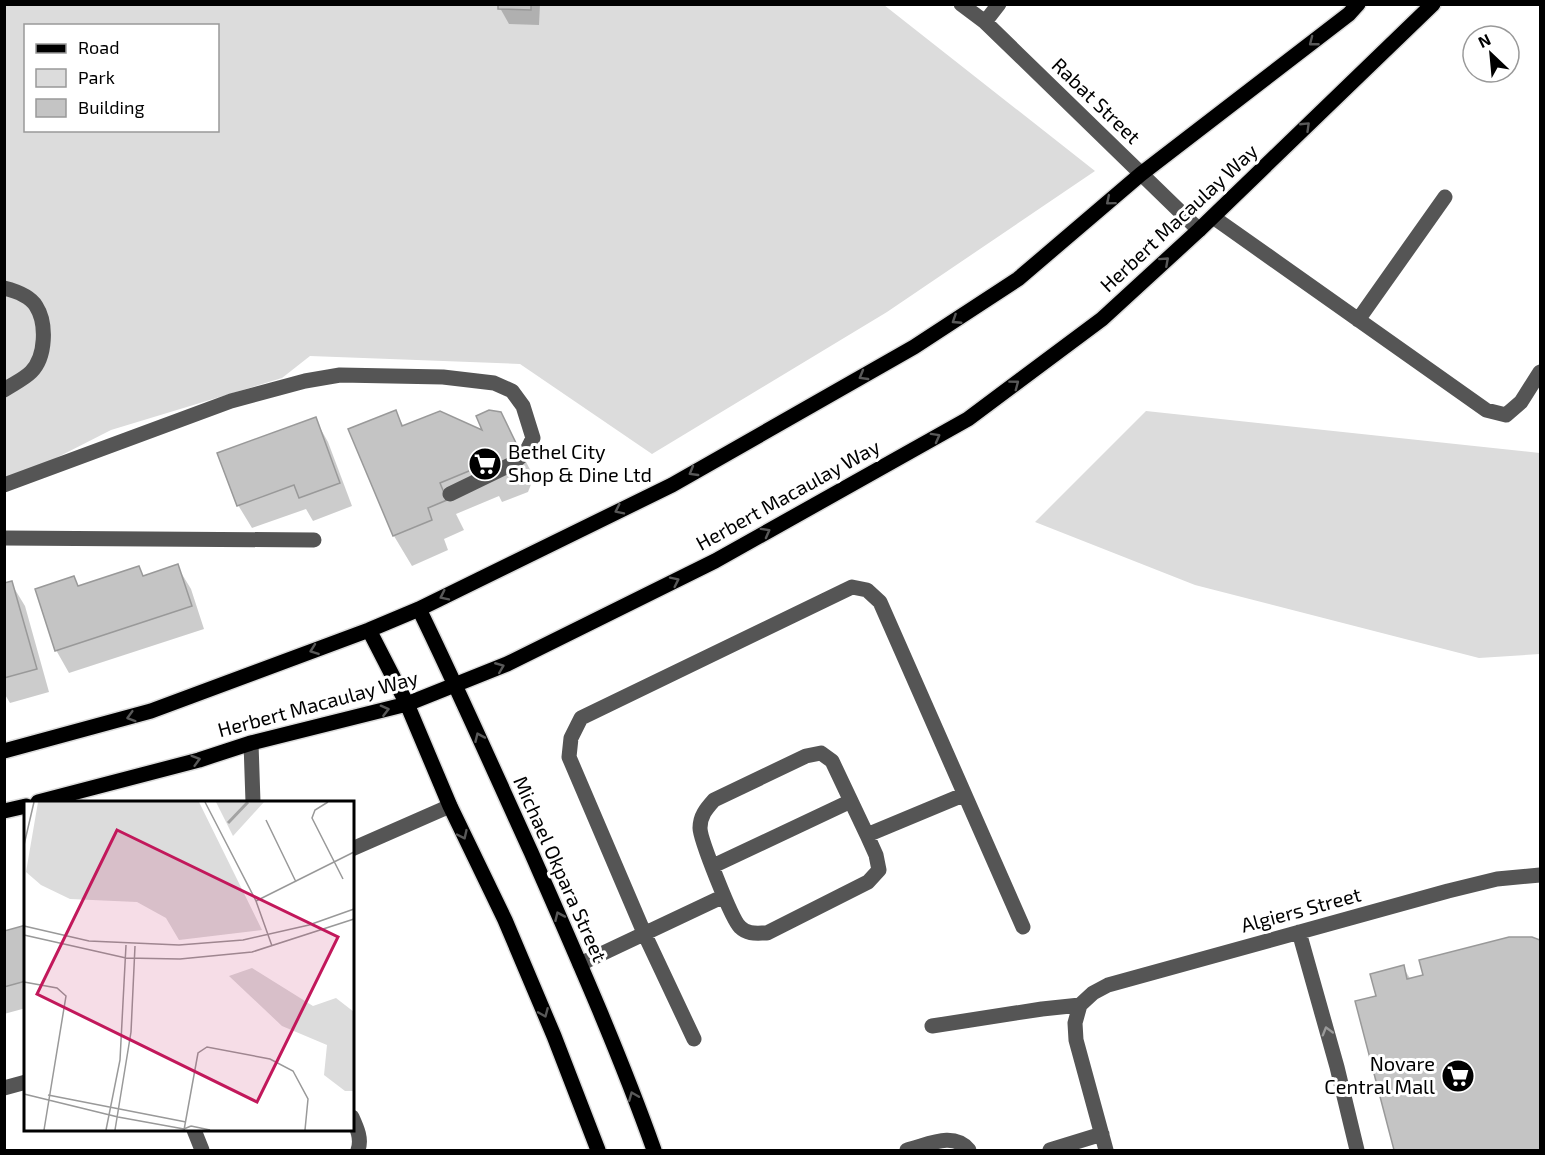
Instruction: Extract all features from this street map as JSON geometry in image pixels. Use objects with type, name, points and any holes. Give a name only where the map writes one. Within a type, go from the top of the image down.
[{"type":"main road","points":[[9,747],[151,711],[369,630],[419,609],[672,484],[914,347],[1018,279],[1141,174],[1349,14],[1358,4]]},
{"type":"main road","name":"Herbert Macaulay Way","points":[[48,801],[83,797],[251,743],[407,704],[507,664],[715,561],[968,419],[1102,319],[1213,217],[1433,4]]},
{"type":"main road","name":"Michael Okpara Street","points":[[419,609],[456,685],[580,964],[654,1150]]},
{"type":"main road","points":[[369,630],[407,704],[450,806],[505,920],[554,1036],[598,1150]]},
{"type":"main road","points":[[4,811],[24,806]]},
{"type":"street","name":"Rabat Street","points":[[961,4],[985,22],[1199,230]]},
{"type":"street","points":[[985,22],[999,4]]},
{"type":"street","points":[[1358,320],[1445,197]]},
{"type":"street","points":[[1213,217],[1486,410],[1506,415],[1521,402],[1540,372]]},
{"type":"street","points":[[4,288],[20,293],[36,305],[43,323],[41,355],[32,371],[4,390]]},
{"type":"street","points":[[4,486],[231,401],[305,381],[340,375],[443,377],[494,383],[512,392],[523,406],[533,438],[526,452],[512,464],[450,494]]},
{"type":"street","points":[[4,538],[314,540]]},
{"type":"street","points":[[694,1039],[645,935],[569,757],[571,738],[581,718],[852,587],[867,590],[880,602],[1023,927]]},
{"type":"street","points":[[251,743],[253,801]]},
{"type":"street","points":[[821,753],[832,761],[867,835],[876,855],[879,870],[868,882],[766,933],[751,934],[739,927],[724,896],[700,829],[703,812],[714,800],[806,756],[821,753]]},
{"type":"street","points":[[867,835],[963,795]]},
{"type":"street","points":[[713,866],[850,801]]},
{"type":"street","points":[[354,848],[450,806]]},
{"type":"street","name":"Algiers Street","points":[[1080,1005],[1093,993],[1108,985],[1497,879],[1540,875]]},
{"type":"street","points":[[580,964],[724,896]]},
{"type":"street","points":[[1299,932],[1337,1067],[1356,1150]]},
{"type":"street","points":[[932,1026],[1080,1005],[1075,1023],[1076,1040],[1106,1150]]},
{"type":"street","points":[[4,1088],[24,1083]]},
{"type":"street","points":[[354,1123],[359,1137],[358,1150]]},
{"type":"street","points":[[194,1131],[202,1150]]},
{"type":"street","points":[[1050,1150],[1101,1134]]},
{"type":"street","points":[[908,1150],[950,1139],[966,1146],[969,1150]]},
{"type":"green space","points":[[5,5],[884,5],[1095,171],[887,312],[652,454],[520,364],[310,356],[282,378],[111,430],[5,484]]},
{"type":"green space","points":[[1146,411],[1540,453],[1540,654],[1479,658],[1195,585],[1035,522]]},
{"type":"building","points":[[498,4],[531,4],[531,10],[498,9]]},
{"type":"building","points":[[396,410],[402,426],[440,411],[482,430],[476,416],[489,410],[501,412],[517,445],[511,461],[484,473],[481,466],[440,483],[447,500],[428,508],[432,520],[393,536],[348,429]]},
{"type":"building","points":[[316,417],[340,483],[299,498],[294,485],[237,506],[217,453]]},
{"type":"building","points":[[178,564],[192,606],[55,651],[35,589],[74,576],[78,586],[139,566],[143,576]]},
{"type":"building","points":[[12,581],[37,669],[4,678],[4,583]]},
{"type":"building","points":[[24,926],[24,982],[4,987],[4,931]]},
{"type":"building","name":"Novare Central Mall","points":[[1509,937],[1532,937],[1540,940],[1540,1150],[1394,1150],[1355,1001],[1376,996],[1370,974],[1404,965],[1407,979],[1423,975],[1419,960]]},
{"type":"place","name":"Bethel City Shop & Dine Ltd","points":[[485,464]]},
{"type":"place","name":"Novare Central Mall","points":[[1458,1076]]}]
